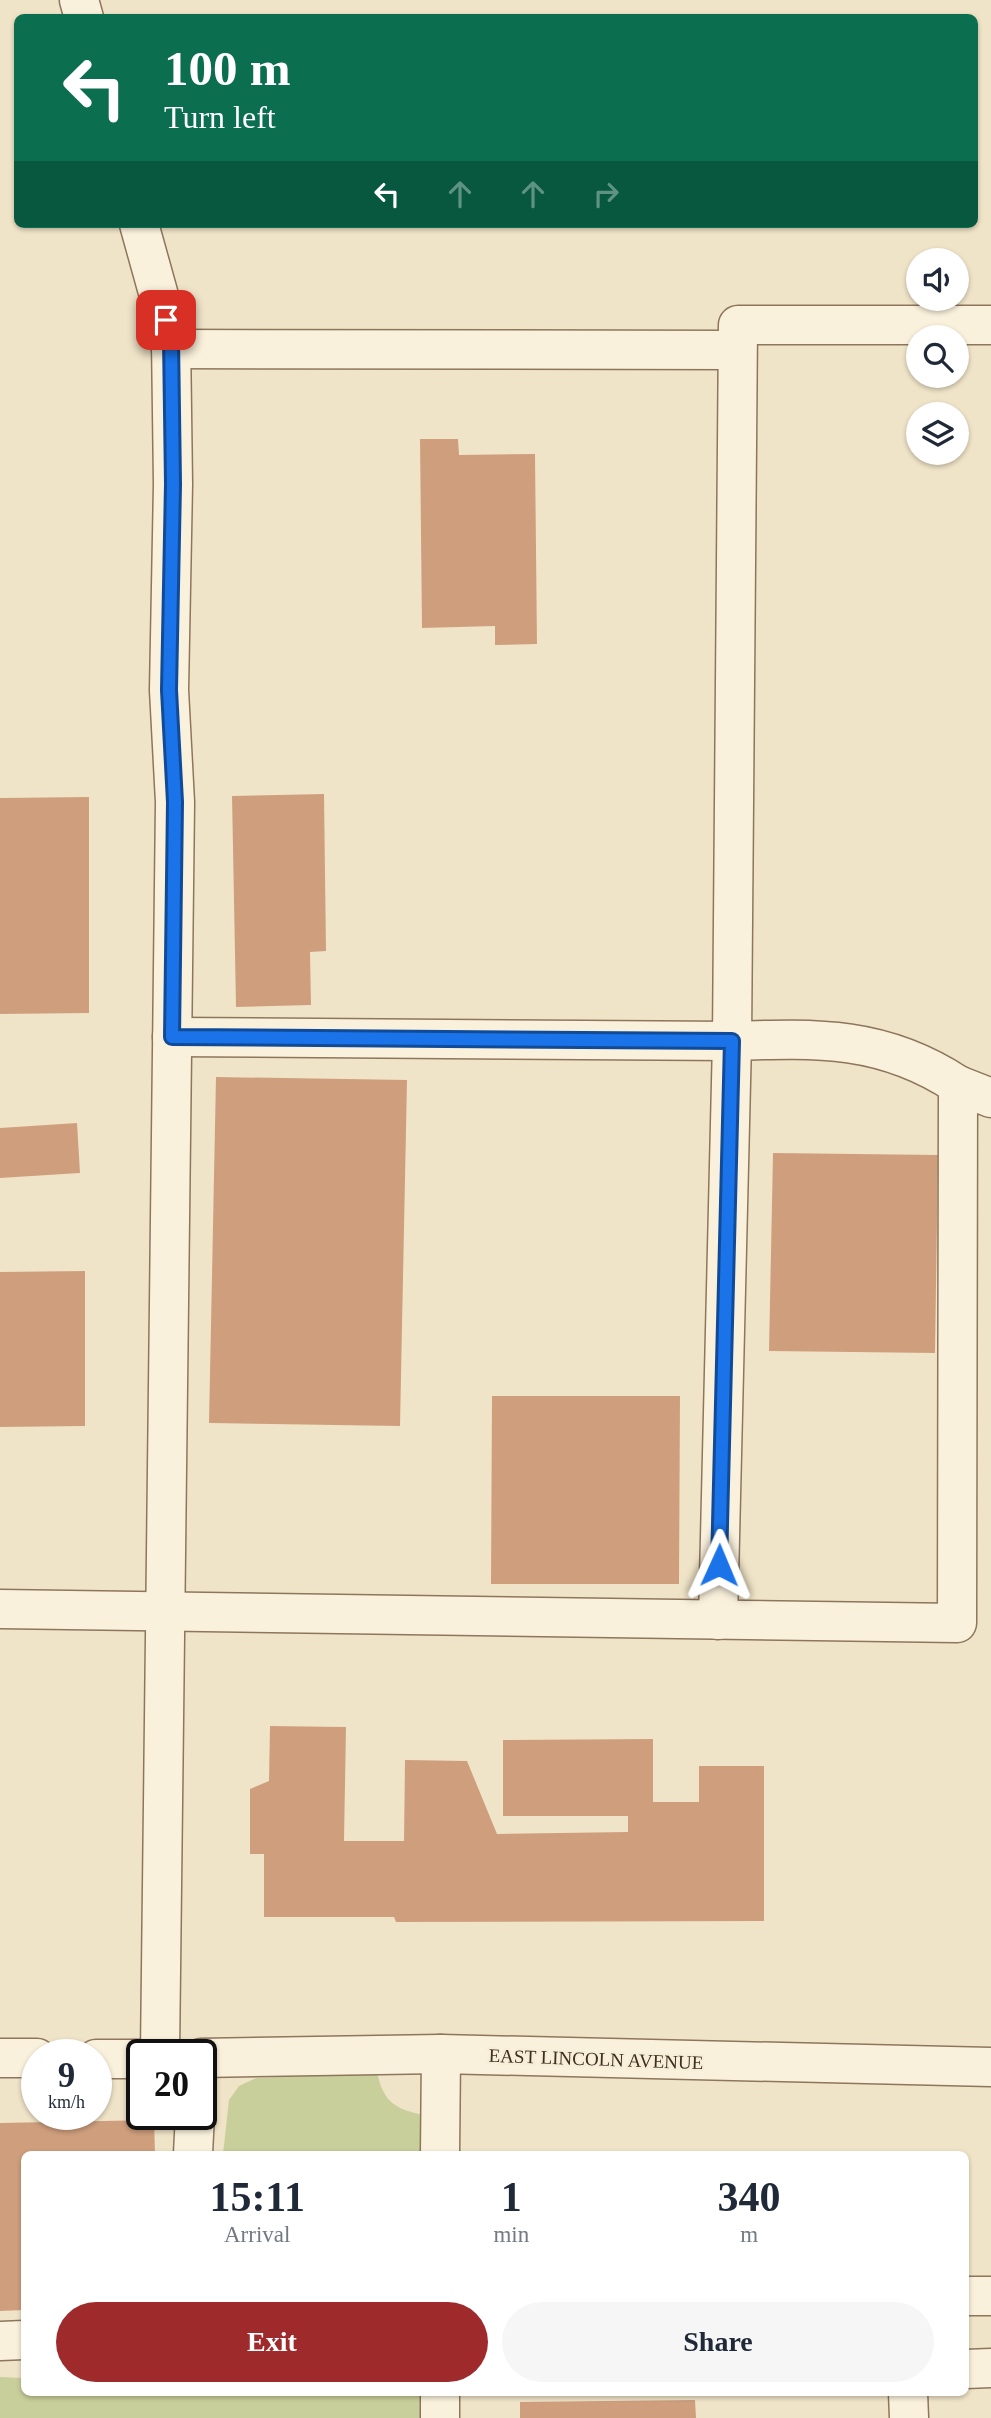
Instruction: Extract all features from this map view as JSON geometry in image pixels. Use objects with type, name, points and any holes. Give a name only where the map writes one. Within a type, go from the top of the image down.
[{"type":"lane","points":[[140,228],[171,349],[173,484],[169,690],[175,802],[160,2039]]},
{"type":"lane","points":[[718,1620],[732,1041],[738,325],[991,325]]},
{"type":"lane","points":[[171,349],[737,350]]},
{"type":"lane","points":[[0,1609],[164,1614],[957,1623],[975,1092],[927,1065],[896,1052],[798,1039],[732,1041],[172,1037]]},
{"type":"lane","points":[[440,2151],[441,2054]]},
{"type":"lane","name":"EAST LINCOLN AVENUE","points":[[217,2058],[441,2054],[991,2067]]},
{"type":"lane","points":[[0,2058],[21,2058]]},
{"type":"lane","points":[[193,2151],[194,2130]]},
{"type":"lane","points":[[969,2297],[991,2296]]},
{"type":"lane","points":[[0,2341],[21,2340]]},
{"type":"lane","points":[[969,2369],[991,2368]]},
{"type":"lane","points":[[440,2396],[440,2418]]},
{"type":"lane","points":[[908,2396],[909,2418]]},
{"type":"green space","points":[[373,2073],[378,2076],[384,2093],[393,2104],[424,2115],[424,2151],[223,2151],[229,2100],[239,2086],[256,2078]]},
{"type":"green space","points":[[0,2377],[21,2378],[21,2396],[421,2396],[420,2418],[0,2418]]},
{"type":"building","points":[[420,439],[458,439],[459,455],[535,454],[537,644],[495,645],[495,626],[422,628]]},
{"type":"building","points":[[324,794],[326,951],[310,952],[311,1005],[236,1007],[232,796]]},
{"type":"building","points":[[89,797],[89,1013],[0,1014],[0,798]]},
{"type":"building","points":[[216,1077],[407,1080],[400,1426],[209,1423]]},
{"type":"building","points":[[77,1123],[80,1173],[0,1178],[0,1128]]},
{"type":"building","points":[[773,1153],[938,1155],[935,1353],[769,1351]]},
{"type":"building","points":[[85,1271],[85,1426],[0,1427],[0,1272]]},
{"type":"building","points":[[492,1396],[680,1396],[679,1584],[491,1584]]},
{"type":"building","points":[[270,1726],[346,1727],[344,1841],[404,1841],[405,1760],[467,1761],[497,1834],[628,1832],[628,1816],[503,1816],[503,1740],[653,1739],[653,1802],[699,1802],[699,1766],[764,1766],[764,1921],[396,1922],[394,1917],[264,1917],[264,1854],[250,1854],[250,1789],[269,1781]]},
{"type":"building","points":[[112,2121],[126,2121],[126,2130],[154,2130],[155,2151],[21,2151],[21,2310],[0,2311],[0,2123],[21,2123],[21,2130],[112,2130]]},
{"type":"building","points":[[695,2400],[696,2418],[520,2418],[520,2402]]},
{"type":"route","points":[[166,320],[171,339],[173,484],[169,690],[175,802],[172,1037],[732,1041],[719,1565]]}]
